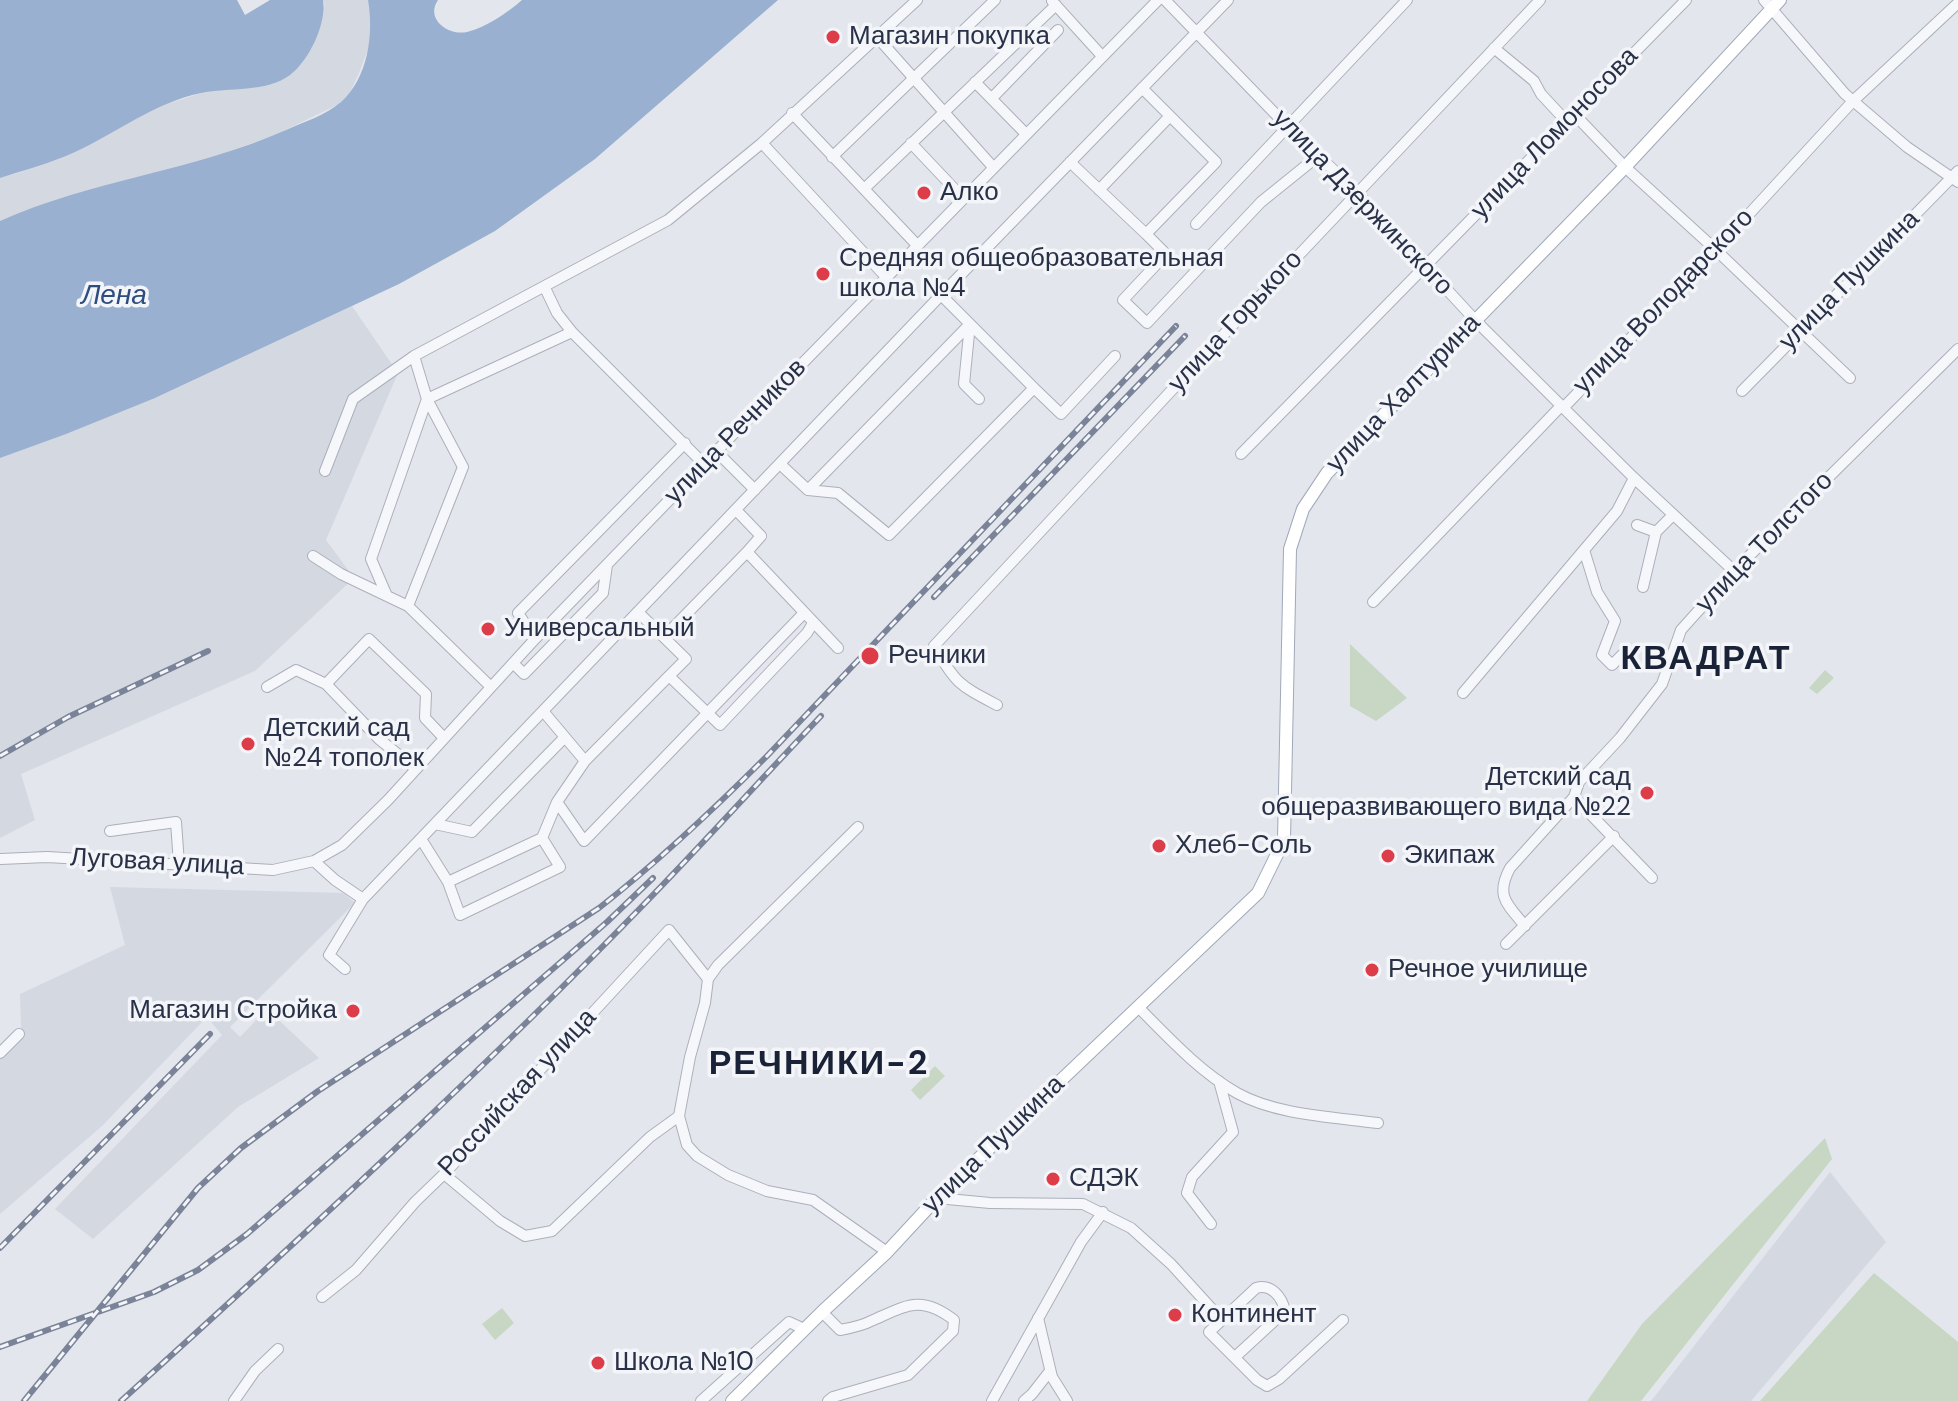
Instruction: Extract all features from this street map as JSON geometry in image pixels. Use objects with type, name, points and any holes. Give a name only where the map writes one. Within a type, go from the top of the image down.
[{"type":"main road","name":"улица Халтурина","points":[[1258,893],[1284,840],[1290,549],[1303,509],[1327,473],[1625,167],[1772,3]]},
{"type":"main road","name":"улица Пушкина","points":[[732,1401],[887,1252],[937,1198],[1258,893]]},
{"type":"street","points":[[325,471],[353,399],[414,356],[668,220],[762,143],[917,0]]},
{"type":"street","points":[[832,157],[995,0]]},
{"type":"street","name":"улица Речников","points":[[314,861],[342,845],[535,639],[1158,0]]},
{"type":"street","name":"улица Дзержинского","points":[[1165,0],[1289,128],[1357,192],[1475,320],[1634,478],[1734,571]]},
{"type":"street","points":[[345,969],[329,955],[363,899],[1228,0]]},
{"type":"street","points":[[1196,224],[1407,0]]},
{"type":"street","name":"улица Горького","points":[[997,705],[951,677],[934,646],[1540,0]]},
{"type":"street","name":"улица Ломоносова","points":[[1241,454],[1686,0]]},
{"type":"street","points":[[864,189],[1054,2],[1102,56]]},
{"type":"street","points":[[1772,3],[1853,101],[1907,147],[1956,177]]},
{"type":"street","name":"улица Володарского","points":[[1373,602],[1716,250],[1853,101],[1958,3]]},
{"type":"street","points":[[992,98],[1058,30]]},
{"type":"street","points":[[877,37],[993,167]]},
{"type":"street","points":[[1494,48],[1534,81],[1541,94],[1716,250],[1850,378]]},
{"type":"street","points":[[975,82],[1026,134]]},
{"type":"street","points":[[1142,88],[1216,162],[1146,234]]},
{"type":"street","points":[[792,113],[917,245]]},
{"type":"street","points":[[1099,190],[1170,116]]},
{"type":"street","points":[[762,143],[886,277]]},
{"type":"street","points":[[911,143],[963,198]]},
{"type":"street","points":[[1070,162],[1166,254],[1123,300],[1147,323],[1261,202],[1318,156]]},
{"type":"street","name":"улица Пушкина","points":[[1742,391],[1799,330],[1956,177]]},
{"type":"street","points":[[545,288],[557,313],[572,332],[704,464]]},
{"type":"street","points":[[941,295],[1061,414],[1115,356]]},
{"type":"street","points":[[970,324],[964,384],[979,399]]},
{"type":"street","points":[[808,490],[970,324]]},
{"type":"street","points":[[387,596],[371,559],[427,399],[572,332]]},
{"type":"street","name":"улица Толстого","points":[[1525,926],[1503,898],[1503,882],[1510,868],[1574,797],[1579,782],[1620,738],[1662,684],[1681,630],[1734,571],[1958,349]]},
{"type":"street","points":[[408,606],[463,467],[427,399],[414,356]]},
{"type":"street","points":[[780,464],[808,490],[838,493],[889,535],[1034,388]]},
{"type":"street","points":[[535,639],[518,613],[685,443]]},
{"type":"street","points":[[717,452],[755,490]]},
{"type":"street","points":[[1463,693],[1617,511],[1634,478]]},
{"type":"street","points":[[664,637],[761,536],[736,510]]},
{"type":"street","points":[[1643,587],[1656,532],[1673,515]]},
{"type":"street","points":[[1637,525],[1656,532]]},
{"type":"street","points":[[1584,550],[1597,592],[1615,621],[1602,655],[1612,665],[1623,654]]},
{"type":"street","points":[[747,552],[838,648]]},
{"type":"street","points":[[313,556],[341,574],[408,606],[491,687]]},
{"type":"street","points":[[513,663],[524,674],[603,593],[607,565]]},
{"type":"street","points":[[448,882],[542,838],[557,802],[585,761],[686,659],[638,612]]},
{"type":"street","points":[[557,802],[584,841],[804,613]]},
{"type":"street","points":[[669,676],[720,725],[813,623]]},
{"type":"street","points":[[326,684],[369,639],[426,694],[425,718],[444,738]]},
{"type":"street","points":[[267,687],[296,670],[326,684],[379,739],[416,769]]},
{"type":"street","points":[[543,711],[585,761]]},
{"type":"street","points":[[435,824],[472,832],[565,737]]},
{"type":"street","points":[[1574,797],[1652,878]]},
{"type":"street","points":[[110,831],[176,822],[179,864]]},
{"type":"street","points":[[858,827],[718,965],[708,979],[679,1116],[687,1145],[697,1156],[728,1175],[767,1191],[813,1200],[887,1252]]},
{"type":"street","points":[[1506,944],[1614,836]]},
{"type":"street","points":[[421,839],[448,882],[460,915],[560,867],[542,838]]},
{"type":"street","name":"Луговая улица","points":[[0,859],[47,857],[273,870],[314,861]]},
{"type":"street","points":[[314,861],[363,899]]},
{"type":"street","name":"Российская улица","points":[[322,1297],[356,1270],[415,1202],[669,930],[708,979]]},
{"type":"street","points":[[1138,1007],[1192,1061],[1239,1094],[1285,1110],[1378,1123]]},
{"type":"street","points":[[0,1053],[19,1034]]},
{"type":"street","points":[[1211,1224],[1187,1193],[1192,1177],[1233,1132],[1219,1080]]},
{"type":"street","points":[[444,1174],[500,1221],[525,1236],[552,1231],[650,1137],[679,1116]]},
{"type":"street","points":[[937,1198],[990,1203],[1083,1204],[1103,1212],[1131,1228],[1171,1264],[1222,1320]]},
{"type":"street","points":[[992,1401],[1081,1242],[1103,1212]]},
{"type":"street","points":[[1235,1357],[1285,1311],[1282,1301],[1270,1288],[1262,1286],[1249,1293],[1209,1332],[1262,1383],[1273,1384],[1343,1320]]},
{"type":"street","points":[[822,1312],[840,1330],[868,1323],[899,1307],[918,1303],[937,1307],[954,1320],[953,1331],[908,1375],[828,1401]]},
{"type":"street","points":[[1038,1318],[1050,1371],[1067,1401]]},
{"type":"street","points":[[701,1401],[789,1322],[804,1329]]},
{"type":"street","points":[[234,1401],[255,1371],[278,1349]]},
{"type":"street","points":[[1024,1401],[1050,1371]]},
{"type":"shaded area","points":[[323,0],[368,0],[372,22],[371,41],[359,73],[350,92],[339,104],[273,136],[218,155],[62,198],[0,221],[0,178],[40,166],[158,107],[204,92],[325,5]]},
{"type":"shaded area","points":[[352,306],[398,373],[326,540],[354,578],[255,671],[21,774],[35,820],[0,838],[0,458],[155,398]]},
{"type":"shaded area","points":[[110,887],[343,893],[355,903],[230,1027],[240,1037],[267,1009],[319,1058],[238,1107],[93,1239],[55,1209],[222,1035],[207,1017],[102,1126],[0,1214],[0,1049],[21,1028],[20,994],[125,945]]},
{"type":"shaded area","points":[[1830,1172],[1886,1242],[1751,1401],[1651,1401]]},
{"type":"green space","points":[[1350,644],[1407,698],[1376,721],[1350,706]]},
{"type":"green space","points":[[1825,670],[1834,678],[1817,694],[1809,688]]},
{"type":"green space","points":[[935,1066],[945,1076],[920,1100],[911,1090]]},
{"type":"green space","points":[[1825,1138],[1832,1159],[1641,1401],[1587,1401],[1642,1324]]},
{"type":"green space","points":[[1874,1273],[1958,1342],[1958,1401],[1760,1401]]},
{"type":"green space","points":[[502,1308],[514,1323],[495,1340],[482,1324]]},
{"type":"water","points":[[0,0],[323,0],[324,9],[319,30],[304,61],[280,81],[184,98],[152,111],[75,152],[0,178]]},
{"type":"water","name":"Лена","points":[[368,0],[438,0],[434,14],[436,20],[446,29],[460,33],[489,23],[522,0],[778,0],[595,159],[495,231],[399,284],[155,398],[0,458],[0,221],[70,195],[251,144],[329,111],[350,92],[363,68],[369,41]]},
{"type":"pier","points":[[237,0],[270,0],[245,15]]},
{"type":"railway","points":[[24,1401],[198,1188],[241,1148],[318,1091],[599,908],[643,872],[767,756],[1176,326]]},
{"type":"railway","points":[[934,597],[1185,336]]},
{"type":"railway","points":[[0,756],[68,717],[208,651]]},
{"type":"railway","points":[[121,1401],[323,1216],[522,1027],[651,897],[821,716]]},
{"type":"railway","points":[[0,1347],[154,1292],[198,1270],[247,1234],[607,922],[653,878]]},
{"type":"railway","points":[[0,1248],[210,1034]]},
{"type":"place","name":"Магазин покупка","points":[[833,37]]},
{"type":"place","name":"Алко","points":[[924,193]]},
{"type":"place","name":"Средняя общеобразовательная школа №4","points":[[823,274]]},
{"type":"place","name":"Универсальный","points":[[488,629]]},
{"type":"place","name":"Речники","points":[[870,656]]},
{"type":"place","name":"Детский сад №24 тополек","points":[[248,744]]},
{"type":"place","name":"Детский сад общеразвивающего вида №22","points":[[1647,793]]},
{"type":"place","name":"Хлеб-Соль","points":[[1159,846]]},
{"type":"place","name":"Экипаж","points":[[1388,856]]},
{"type":"place","name":"Речное училище","points":[[1372,970]]},
{"type":"place","name":"Магазин Стройка","points":[[353,1011]]},
{"type":"place","name":"СДЭК","points":[[1053,1179]]},
{"type":"place","name":"Континент","points":[[1175,1315]]},
{"type":"place","name":"Школа №10","points":[[598,1363]]},
{"type":"district","name":"КВАДРАТ","points":[[1706,660]]},
{"type":"district","name":"РЕЧНИКИ-2","points":[[819,1065]]}]
